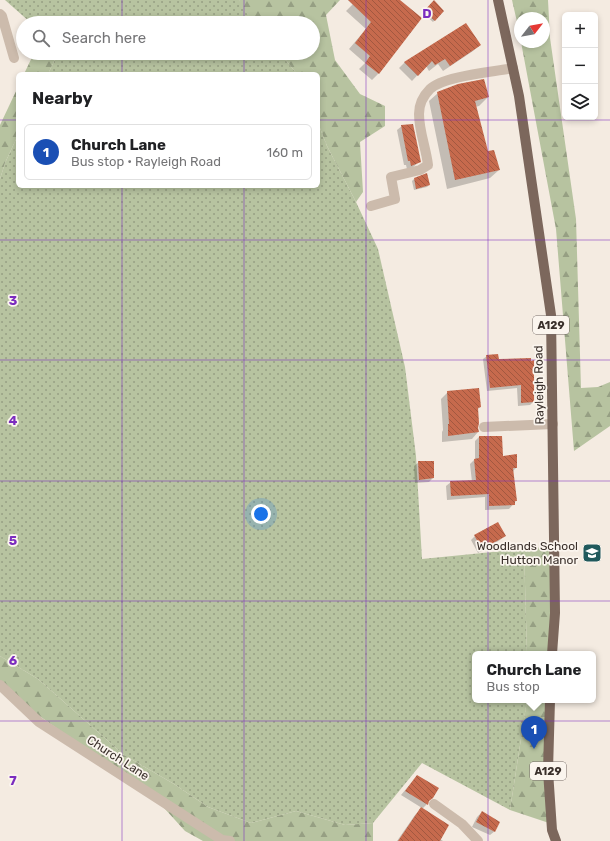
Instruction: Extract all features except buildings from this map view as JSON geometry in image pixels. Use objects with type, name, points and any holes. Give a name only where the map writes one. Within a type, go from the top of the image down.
[{"type":"main road","name":"Rayleigh Road","points":[[498,0],[519,96],[551,315],[554,613],[552,651]]},
{"type":"main road","name":"A129","points":[[550,703],[548,771],[552,830],[556,841]]},
{"type":"street","points":[[0,14],[2,16],[14,58]]},
{"type":"street","points":[[371,206],[395,199],[391,177],[420,170],[428,165],[419,114],[420,104],[430,88],[444,81],[512,68]]},
{"type":"street","points":[[484,427],[553,424]]},
{"type":"street","name":"Church Lane","points":[[0,685],[39,722],[222,840],[230,841]]},
{"type":"street","points":[[434,804],[462,824],[478,841]]},
{"type":"green space","points":[[5,0],[240,0],[239,3],[249,16],[23,16]]},
{"type":"green space","points":[[240,0],[340,0],[326,15],[335,60],[360,94],[385,106],[385,126],[360,142],[363,192],[356,202],[327,146],[320,128],[320,72],[295,72],[286,60],[320,60],[320,16],[249,16],[238,3]]},
{"type":"green space","points":[[512,0],[548,0],[549,12],[515,12]]},
{"type":"green space","points":[[550,38],[576,219],[581,388],[598,387],[610,382],[610,426],[574,451],[556,229],[522,48],[550,48]]},
{"type":"green space","points":[[31,60],[55,60],[49,72],[25,72]]},
{"type":"green space","points":[[55,60],[286,60],[295,72],[49,72]]},
{"type":"green space","points":[[16,91],[16,139],[5,163],[0,179],[0,125]]},
{"type":"green space","points":[[320,128],[327,146],[378,249],[405,367],[416,456],[422,559],[524,549],[527,651],[472,651],[472,703],[527,703],[510,810],[422,763],[373,823],[345,825],[296,811],[251,823],[208,807],[174,784],[124,755],[38,679],[0,656],[0,179],[5,163],[16,139],[16,188],[320,188]]},
{"type":"green space","points":[[554,546],[552,651],[527,651],[524,549]]},
{"type":"green space","points":[[0,656],[38,679],[124,755],[174,784],[208,807],[251,823],[296,811],[345,825],[373,823],[373,841],[203,841],[185,831],[155,798],[0,688]]},
{"type":"green space","points":[[527,703],[550,703],[552,824],[510,810]]},
{"type":"place","name":"Woodlands School Hutton Manor","points":[[592,553]]},
{"type":"place","name":"Church Lane","points":[[534,749]]}]
